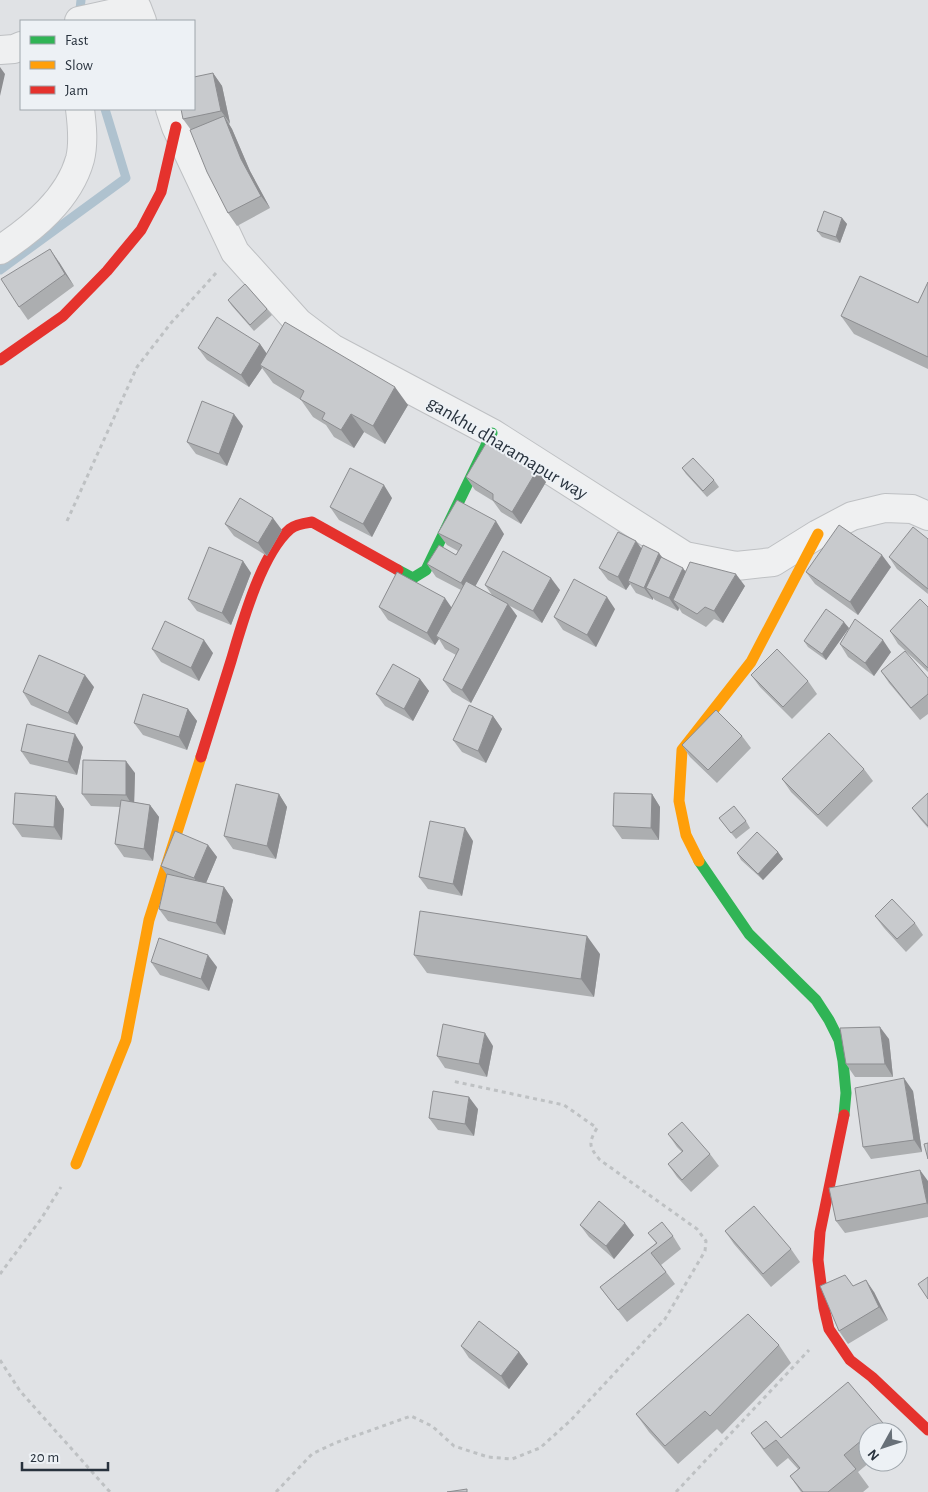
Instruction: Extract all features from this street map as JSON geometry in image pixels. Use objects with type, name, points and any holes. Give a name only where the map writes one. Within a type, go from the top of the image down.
[{"type":"street","points":[[74,0],[79,20]]},
{"type":"street","points":[[85,20],[141,10]]},
{"type":"street","points":[[0,50],[20,46]]},
{"type":"street","points":[[0,250],[27,232],[55,204],[70,182],[80,158],[82,128],[80,110]]},
{"type":"street","points":[[0,360],[63,316],[108,271],[141,230],[161,192],[173,118]]},
{"type":"street","name":"gankhu dharamapur way","points":[[173,118],[235,252],[300,323],[332,348],[492,432],[685,556],[736,566],[773,562],[818,534],[852,516],[885,508],[912,509],[928,516]]},
{"type":"street","points":[[76,1164],[126,1040],[149,920],[242,626],[255,591],[275,548],[291,527],[312,522],[413,578],[426,570],[492,432]]},
{"type":"street","points":[[818,534],[752,662],[682,750],[679,801],[686,835],[701,864],[750,934],[816,1000],[829,1020],[838,1040],[843,1062],[846,1093],[843,1126],[820,1232],[818,1260],[824,1308],[829,1329],[850,1360],[872,1377],[928,1430]]},
{"type":"path","points":[[67,521],[137,367],[171,323],[235,252]]},
{"type":"path","points":[[276,1492],[312,1454],[411,1416],[432,1426],[454,1446],[488,1457],[512,1459],[540,1448],[571,1420],[665,1319],[705,1251],[706,1241],[697,1229],[600,1160],[592,1150],[590,1140],[597,1128],[564,1105],[452,1081]]},
{"type":"path","points":[[0,1274],[42,1219],[76,1164]]},
{"type":"path","points":[[676,1492],[829,1329]]},
{"type":"path","points":[[0,1360],[20,1391],[110,1492]]},
{"type":"building","points":[[213,73],[221,111],[183,119],[181,110],[195,110],[195,77]]},
{"type":"building","points":[[224,116],[241,159],[261,196],[228,213],[207,172],[190,130]]},
{"type":"building","points":[[824,211],[842,218],[836,237],[817,231]]},
{"type":"building","points":[[50,249],[65,274],[19,307],[1,279]]},
{"type":"building","points":[[860,276],[918,303],[928,282],[928,357],[841,316]]},
{"type":"building","points":[[245,284],[267,309],[250,325],[228,300]]},
{"type":"building","points":[[217,317],[260,344],[241,375],[198,348]]},
{"type":"building","points":[[285,322],[395,387],[373,426],[351,414],[341,430],[322,419],[325,413],[300,399],[304,391],[260,365]]},
{"type":"building","points":[[202,401],[234,414],[219,454],[187,442]]},
{"type":"building","points":[[488,440],[537,470],[512,512],[493,500],[493,494],[466,477]]},
{"type":"building","points":[[693,458],[714,480],[703,491],[682,468]]},
{"type":"building","points":[[350,468],[384,485],[363,524],[330,507]]},
{"type":"building","points":[[240,498],[273,518],[258,543],[225,524]]},
{"type":"building","points":[[457,500],[496,521],[461,583],[427,564],[439,545],[456,555],[462,545],[438,533]]},
{"type":"building","points":[[839,525],[882,555],[850,602],[806,572]]},
{"type":"building","points":[[913,527],[928,539],[928,589],[889,557]]},
{"type":"building","points":[[618,532],[636,541],[618,577],[599,568]]},
{"type":"building","points":[[643,545],[659,553],[644,588],[628,581]]},
{"type":"building","points":[[209,547],[243,561],[222,613],[188,599]]},
{"type":"building","points":[[503,551],[551,578],[533,611],[485,585]]},
{"type":"building","points":[[661,557],[683,568],[669,598],[646,588]]},
{"type":"building","points":[[690,562],[736,574],[714,611],[705,607],[697,614],[673,600]]},
{"type":"building","points":[[397,572],[445,598],[427,633],[379,607]]},
{"type":"building","points":[[574,579],[607,597],[587,635],[554,617]]},
{"type":"building","points":[[466,581],[508,604],[462,690],[443,680],[459,649],[436,636]]},
{"type":"building","points":[[920,599],[928,607],[928,668],[890,631]]},
{"type":"building","points":[[826,609],[844,622],[822,654],[804,641]]},
{"type":"building","points":[[855,619],[883,640],[865,663],[840,644]]},
{"type":"building","points":[[165,621],[204,640],[191,668],[152,649]]},
{"type":"building","points":[[777,649],[808,681],[783,707],[751,675]]},
{"type":"building","points":[[905,651],[928,678],[928,694],[911,708],[881,671]]},
{"type":"building","points":[[39,655],[85,675],[68,713],[23,692]]},
{"type":"building","points":[[393,664],[420,679],[404,709],[376,694]]},
{"type":"building","points":[[143,694],[188,709],[179,737],[134,723]]},
{"type":"building","points":[[469,705],[493,716],[478,751],[453,740]]},
{"type":"building","points":[[716,710],[742,736],[708,770],[682,745]]},
{"type":"building","points":[[27,724],[75,734],[68,762],[21,751]]},
{"type":"building","points":[[829,733],[864,769],[818,815],[782,779]]},
{"type":"building","points":[[83,760],[126,761],[126,795],[82,794]]},
{"type":"building","points":[[236,784],[279,794],[267,846],[224,836]]},
{"type":"building","points":[[15,793],[56,796],[54,827],[13,824]]},
{"type":"building","points":[[614,793],[652,794],[651,828],[613,826]]},
{"type":"building","points":[[928,793],[928,826],[912,808]]},
{"type":"building","points":[[121,800],[150,805],[144,849],[115,844]]},
{"type":"building","points":[[734,806],[746,821],[731,833],[719,818]]},
{"type":"building","points":[[430,821],[465,828],[453,884],[419,877]]},
{"type":"building","points":[[175,831],[208,845],[194,878],[161,866]]},
{"type":"building","points":[[757,832],[778,852],[758,874],[737,853]]},
{"type":"building","points":[[167,874],[224,887],[216,923],[159,909]]},
{"type":"building","points":[[892,899],[915,923],[897,939],[875,916]]},
{"type":"building","points":[[420,911],[587,936],[581,979],[414,955]]},
{"type":"building","points":[[159,938],[208,955],[201,979],[151,962]]},
{"type":"building","points":[[443,1024],[485,1033],[479,1064],[437,1056]]},
{"type":"building","points":[[880,1027],[885,1064],[846,1064],[840,1028]]},
{"type":"building","points":[[904,1078],[914,1140],[863,1147],[855,1088]]},
{"type":"building","points":[[433,1091],[469,1097],[465,1124],[429,1118]]},
{"type":"building","points":[[682,1122],[710,1154],[682,1180],[668,1164],[683,1151],[668,1134]]},
{"type":"building","points":[[928,1143],[928,1159],[924,1144]]},
{"type":"building","points":[[920,1170],[927,1203],[836,1221],[829,1188]]},
{"type":"building","points":[[599,1201],[625,1223],[606,1246],[580,1225]]},
{"type":"building","points":[[754,1206],[791,1249],[763,1274],[725,1231]]},
{"type":"building","points":[[662,1222],[673,1236],[651,1253],[666,1272],[618,1310],[600,1287],[657,1243],[648,1233]]},
{"type":"building","points":[[845,1275],[853,1286],[866,1280],[879,1307],[839,1331],[820,1286]]},
{"type":"building","points":[[928,1277],[928,1299],[918,1284]]},
{"type":"building","points":[[748,1314],[779,1345],[710,1416],[705,1411],[665,1446],[636,1414]]},
{"type":"building","points":[[479,1321],[519,1352],[501,1376],[461,1346]]},
{"type":"building","points":[[848,1382],[882,1422],[858,1422],[858,1443],[844,1455],[856,1469],[828,1492],[803,1492],[790,1476],[800,1468],[776,1440],[764,1449],[751,1433],[766,1421],[781,1438]]},
{"type":"building","points":[[467,1489],[467,1492],[447,1492]]},
{"type":"waterway","points":[[79,19],[81,0]]},
{"type":"waterway","points":[[0,270],[126,178],[105,110]]},
{"type":"traffic: fast","points":[[398,570],[413,578],[426,570],[492,433]]},
{"type":"traffic: fast","points":[[699,861],[749,934],[816,1000],[829,1020],[839,1040],[843,1061],[846,1093],[844,1115]]},
{"type":"traffic: slow","points":[[699,861],[686,835],[679,801],[682,750],[751,662],[818,534]]},
{"type":"traffic: slow","points":[[76,1164],[126,1040],[149,920],[201,757]]},
{"type":"traffic: jam","points":[[0,360],[63,316],[107,271],[141,230],[161,192],[176,127]]},
{"type":"traffic: jam","points":[[201,757],[241,628],[261,572],[280,540],[290,529],[312,522],[398,570]]},
{"type":"traffic: jam","points":[[844,1115],[820,1232],[818,1260],[824,1308],[829,1329],[850,1360],[872,1377],[928,1430]]}]
